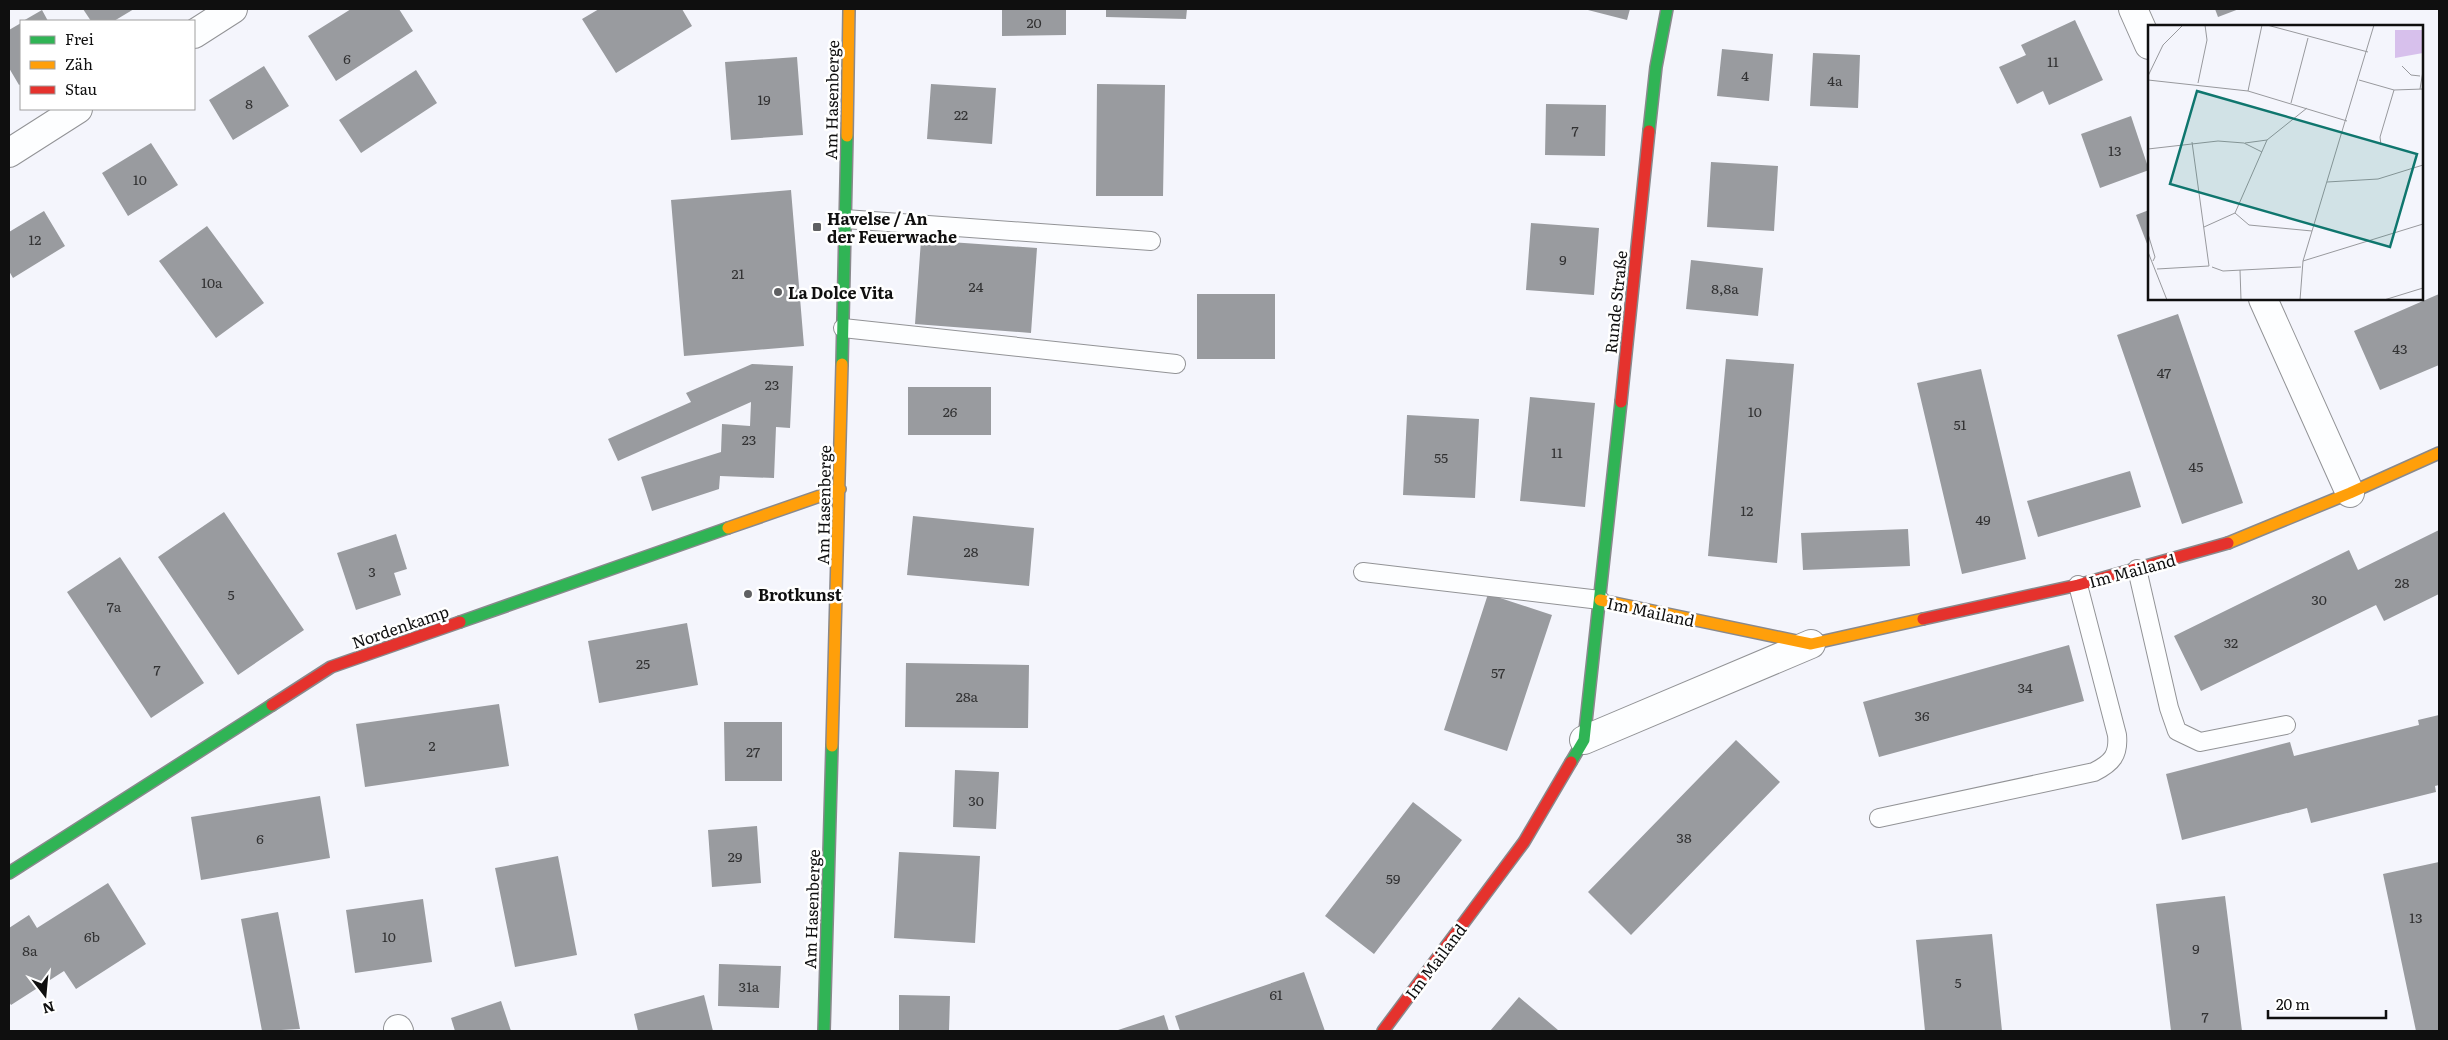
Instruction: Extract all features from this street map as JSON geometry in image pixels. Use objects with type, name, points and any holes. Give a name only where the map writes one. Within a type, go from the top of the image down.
[{"type":"street","points":[[195,33],[233,9]]},
{"type":"street","name":"Am Hasenberge","points":[[824,1031],[840,489],[849,9]]},
{"type":"street","name":"Runde Straße","points":[[1600,600],[1656,67],[1667,9]]},
{"type":"street","points":[[2133,9],[2148,43]]},
{"type":"street","points":[[9,153],[76,110]]},
{"type":"street","points":[[2263,300],[2350,493]]},
{"type":"street","name":"Im Mailand","points":[[1584,740],[1811,644],[2078,585],[2232,542],[2350,493],[2439,453]]},
{"type":"street","name":"Nordenkamp","points":[[9,874],[331,668],[840,489]]},
{"type":"street","name":"Im Mailand","points":[[1383,1031],[1524,842],[1584,740],[1600,600],[1811,644]]},
{"type":"lane","points":[[845,219],[1151,241]]},
{"type":"lane","points":[[843,328],[1176,364]]},
{"type":"lane","points":[[2137,569],[2169,708],[2177,731],[2200,742],[2286,725]]},
{"type":"lane","points":[[1363,572],[1600,600]]},
{"type":"lane","points":[[1879,818],[2094,772],[2114,759],[2118,749],[2117,735],[2078,585]]},
{"type":"building","points":[[83,9],[134,9],[116,20],[90,20]]},
{"type":"building","points":[[351,9],[399,9],[413,31],[336,81],[308,36]]},
{"type":"building","points":[[599,9],[682,9],[692,26],[616,73],[582,19]]},
{"type":"building","points":[[1002,9],[1066,9],[1066,35],[1002,36]]},
{"type":"building","points":[[1106,9],[1187,9],[1186,19],[1106,17]]},
{"type":"building","points":[[1584,9],[1630,9],[1627,20]]},
{"type":"building","points":[[2215,9],[2239,9],[2218,17]]},
{"type":"building","points":[[42,10],[47,20],[25,20]]},
{"type":"building","points":[[2075,20],[2103,80],[2049,105],[2043,91],[2017,104],[1999,67],[2026,55],[2021,45]]},
{"type":"building","points":[[20,24],[19,85],[9,68],[9,30]]},
{"type":"building","points":[[1722,49],[1773,54],[1769,101],[1717,96]]},
{"type":"building","points":[[1813,53],[1860,55],[1858,108],[1810,106]]},
{"type":"building","points":[[797,57],[803,135],[731,140],[725,62]]},
{"type":"building","points":[[264,66],[289,106],[233,140],[209,100]]},
{"type":"building","points":[[416,70],[437,103],[361,153],[339,120]]},
{"type":"building","points":[[931,84],[996,88],[992,144],[927,139]]},
{"type":"building","points":[[1097,84],[1165,85],[1163,196],[1096,196]]},
{"type":"building","points":[[1546,104],[1606,105],[1605,156],[1545,155]]},
{"type":"building","points":[[2131,116],[2148,170],[2100,188],[2081,134]]},
{"type":"building","points":[[151,143],[178,185],[128,216],[102,173]]},
{"type":"building","points":[[1711,162],[1778,166],[1774,231],[1707,227]]},
{"type":"building","points":[[791,190],[804,346],[684,356],[671,200]]},
{"type":"building","points":[[2148,210],[2148,246],[2136,215]]},
{"type":"building","points":[[44,211],[65,246],[13,278],[9,271],[9,232]]},
{"type":"building","points":[[1531,223],[1599,228],[1594,295],[1526,290]]},
{"type":"building","points":[[207,226],[264,303],[216,338],[159,261]]},
{"type":"building","points":[[921,240],[1037,248],[1031,333],[915,324]]},
{"type":"building","points":[[1691,260],[1763,268],[1758,316],[1686,309]]},
{"type":"building","points":[[1197,294],[1275,294],[1275,359],[1197,359]]},
{"type":"building","points":[[2439,294],[2439,365],[2380,390],[2354,331]]},
{"type":"building","points":[[2178,314],[2243,503],[2182,524],[2117,335]]},
{"type":"building","points":[[1726,359],[1794,364],[1777,563],[1708,556]]},
{"type":"building","points":[[752,364],[793,366],[790,428],[776,427],[774,478],[720,476],[719,489],[652,511],[641,477],[721,452],[722,424],[750,426],[751,402],[618,461],[608,439],[691,402],[686,393]]},
{"type":"building","points":[[1981,369],[2026,559],[1962,574],[1917,383]]},
{"type":"building","points":[[908,387],[991,387],[991,435],[908,435]]},
{"type":"building","points":[[1530,397],[1595,403],[1585,507],[1520,501]]},
{"type":"building","points":[[1407,415],[1479,419],[1475,498],[1403,495]]},
{"type":"building","points":[[2130,471],[2141,507],[2038,537],[2027,501]]},
{"type":"building","points":[[224,512],[304,630],[238,675],[158,557]]},
{"type":"building","points":[[913,516],[1034,528],[1029,586],[907,575]]},
{"type":"building","points":[[1908,529],[1910,566],[1803,570],[1801,533]]},
{"type":"building","points":[[2439,530],[2439,594],[2384,621],[2376,605],[2201,691],[2174,636],[2349,550],[2358,570]]},
{"type":"building","points":[[396,534],[407,569],[394,573],[401,595],[356,610],[337,553]]},
{"type":"building","points":[[120,557],[204,683],[151,718],[67,592]]},
{"type":"building","points":[[1488,594],[1552,615],[1507,751],[1444,730]]},
{"type":"building","points":[[687,623],[698,685],[599,703],[588,641]]},
{"type":"building","points":[[2069,645],[2084,701],[1879,757],[1863,702]]},
{"type":"building","points":[[906,663],[1029,665],[1028,728],[905,727]]},
{"type":"building","points":[[499,704],[509,766],[365,787],[356,724]]},
{"type":"building","points":[[2439,715],[2439,785],[2435,786],[2436,792],[2311,823],[2307,808],[2182,840],[2166,774],[2290,742],[2294,756],[2419,725],[2418,720]]},
{"type":"building","points":[[724,722],[782,722],[782,781],[725,781]]},
{"type":"building","points":[[1736,740],[1780,782],[1631,935],[1588,892]]},
{"type":"building","points":[[955,770],[999,772],[996,829],[953,827]]},
{"type":"building","points":[[320,796],[330,858],[201,880],[191,817]]},
{"type":"building","points":[[1413,802],[1462,840],[1374,954],[1325,916]]},
{"type":"building","points":[[757,826],[761,883],[712,887],[708,830]]},
{"type":"building","points":[[899,852],[980,856],[975,943],[894,938]]},
{"type":"building","points":[[558,856],[577,955],[515,967],[495,868]]},
{"type":"building","points":[[2439,862],[2439,1031],[2416,1031],[2383,874]]},
{"type":"building","points":[[108,883],[146,944],[76,989],[64,971],[11,1005],[9,1002],[9,928],[29,915],[37,928]]},
{"type":"building","points":[[2225,896],[2242,1031],[2171,1031],[2156,904]]},
{"type":"building","points":[[423,899],[432,962],[355,973],[346,910]]},
{"type":"building","points":[[278,912],[300,1029],[262,1031],[241,919]]},
{"type":"building","points":[[1992,934],[2002,1031],[1925,1031],[1916,940]]},
{"type":"building","points":[[719,964],[781,966],[779,1008],[718,1006]]},
{"type":"building","points":[[1304,972],[1325,1031],[1180,1031],[1175,1016]]},
{"type":"building","points":[[704,995],[713,1031],[638,1031],[634,1014]]},
{"type":"building","points":[[899,995],[950,996],[949,1031],[899,1031]]},
{"type":"building","points":[[1519,997],[1558,1030],[1490,1031]]},
{"type":"building","points":[[501,1001],[511,1031],[455,1031],[451,1018]]},
{"type":"building","points":[[1164,1015],[1169,1031],[1115,1031]]},
{"type":"traffic: fast","points":[[1649,131],[1656,67],[1667,9]]},
{"type":"traffic: fast","points":[[842,364],[847,136]]},
{"type":"traffic: fast","points":[[1571,762],[1584,740],[1621,402]]},
{"type":"traffic: fast","points":[[460,622],[728,528]]},
{"type":"traffic: fast","points":[[9,873],[272,705]]},
{"type":"traffic: fast","points":[[824,1031],[832,746]]},
{"type":"traffic: slow","points":[[847,136],[849,9]]},
{"type":"traffic: slow","points":[[832,746],[842,364]]},
{"type":"traffic: slow","points":[[2228,543],[2350,493],[2439,453]]},
{"type":"traffic: slow","points":[[728,528],[840,489]]},
{"type":"traffic: slow","points":[[1600,600],[1811,644],[1923,619]]},
{"type":"traffic: jam","points":[[1621,402],[1649,131]]},
{"type":"traffic: jam","points":[[1923,619],[2078,585],[2228,543]]},
{"type":"traffic: jam","points":[[272,705],[331,667],[460,622]]},
{"type":"traffic: jam","points":[[1383,1031],[1524,842],[1571,762]]},
{"type":"place","name":"Havelse / An der Feuerwache","points":[[817,227]]},
{"type":"place","name":"La Dolce Vita","points":[[778,292]]},
{"type":"place","name":"Brotkunst","points":[[748,594]]}]
